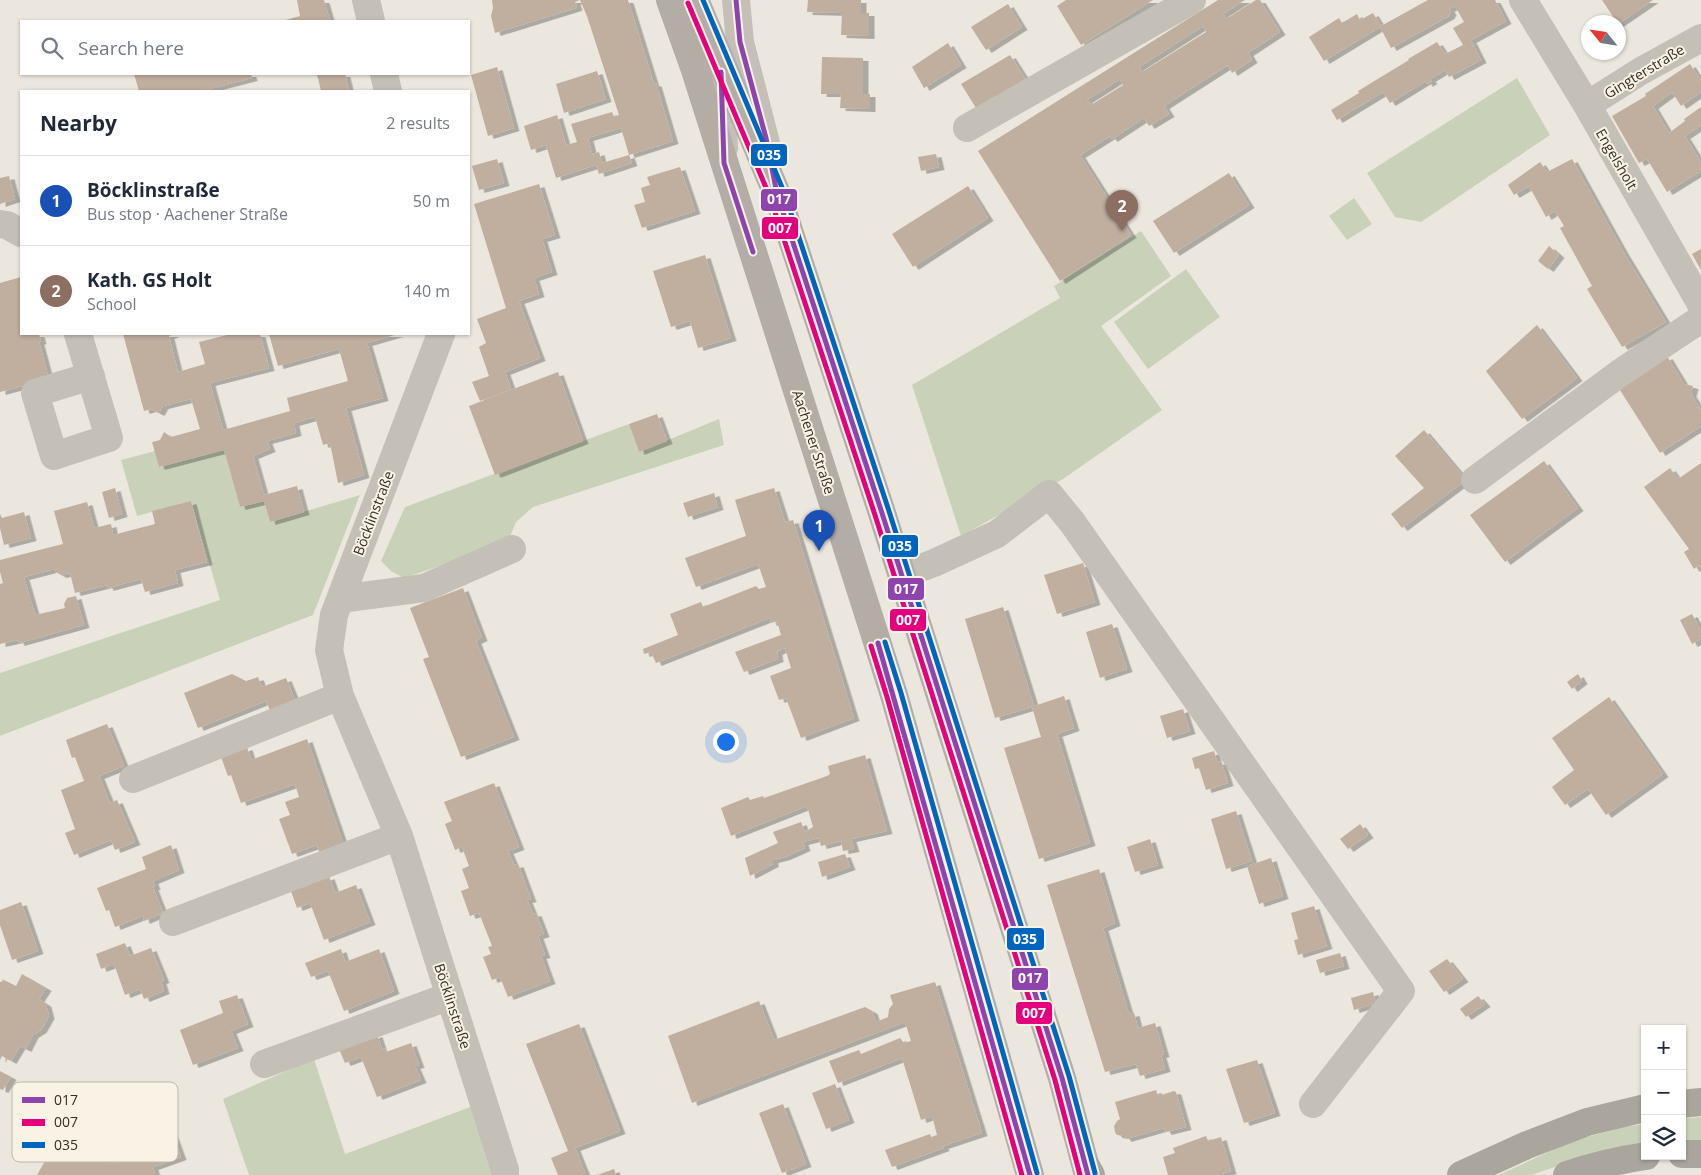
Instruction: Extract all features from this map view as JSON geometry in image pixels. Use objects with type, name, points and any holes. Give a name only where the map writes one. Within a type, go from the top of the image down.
[{"type":"highway","points":[[1686,1104],[1701,1102]]},
{"type":"highway","points":[[1461,1175],[1527,1145],[1588,1122],[1641,1109]]},
{"type":"highway","points":[[1686,1154],[1701,1154]]},
{"type":"highway","points":[[1567,1175],[1616,1160],[1641,1157]]},
{"type":"main road","name":"Aachener Straße","points":[[670,0],[694,67],[894,695],[1030,1175]]},
{"type":"main road","points":[[695,0],[778,194],[902,575],[1062,1078],[1089,1173]]},
{"type":"street","points":[[366,0],[371,20]]},
{"type":"street","points":[[724,163],[721,60],[729,0]]},
{"type":"street","points":[[736,0],[740,42],[766,138],[778,194]]},
{"type":"street","points":[[967,128],[1192,0]]},
{"type":"street","name":"Engelsholt","points":[[1535,5],[1587,105],[1701,304]]},
{"type":"street","name":"Gingterstraße","points":[[1587,105],[1641,71],[1701,38]]},
{"type":"street","points":[[384,75],[388,90]]},
{"type":"street","points":[[0,224],[7,224],[20,232]]},
{"type":"street","points":[[1475,480],[1620,373],[1701,319]]},
{"type":"street","points":[[78,335],[91,376]]},
{"type":"street","name":"Böcklinstraße","points":[[441,335],[334,615],[329,650],[340,696],[399,836],[506,1170],[505,1175]]},
{"type":"street","points":[[902,575],[934,563],[998,534],[1050,494],[1072,522],[1401,991],[1313,1104]]},
{"type":"street","points":[[340,599],[424,588],[512,549]]},
{"type":"street","points":[[133,780],[340,696]]},
{"type":"street","points":[[173,922],[399,836]]},
{"type":"street","points":[[264,1064],[450,996]]},
{"type":"green space","points":[[1517,78],[1550,135],[1421,222],[1395,217],[1367,173]]},
{"type":"green space","points":[[1354,198],[1372,224],[1347,240],[1329,216]]},
{"type":"green space","points":[[1141,231],[1171,276],[1101,326],[1162,410],[1063,479],[961,536],[912,385],[1060,298],[1054,286]]},
{"type":"green space","points":[[1186,269],[1220,317],[1148,369],[1114,322]]},
{"type":"green space","points":[[719,419],[724,445],[533,507],[516,522],[507,543],[404,578],[391,571],[381,561],[405,507],[629,424],[639,452]]},
{"type":"green space","points":[[224,450],[240,507],[264,501],[270,522],[360,495],[313,615],[0,736],[0,673],[220,600],[191,501],[137,516],[121,460],[155,451],[159,467]]},
{"type":"green space","points":[[314,1059],[345,1154],[473,1106],[495,1175],[249,1175],[223,1099]]},
{"type":"green space","points":[[1701,1117],[1701,1144],[1686,1144],[1686,1119]]},
{"type":"green space","points":[[1641,1125],[1641,1146],[1611,1148],[1531,1175],[1499,1175],[1572,1141],[1624,1127]]},
{"type":"building","points":[[297,0],[324,0],[330,20],[286,20],[300,16]]},
{"type":"building","points":[[492,0],[580,0],[575,2],[576,8],[495,33],[491,16]]},
{"type":"building","points":[[580,0],[628,0],[673,141],[629,155],[632,163],[599,174],[596,165],[556,178],[546,145],[531,150],[524,126],[557,115],[566,145],[577,142],[571,124],[612,112],[614,117],[619,115]],"holes":[[[621,128],[629,155],[602,163],[599,152],[592,154],[588,138]]]},
{"type":"building","points":[[808,0],[861,0],[861,13],[869,13],[869,36],[841,35],[842,13],[807,12]]},
{"type":"building","points":[[1066,0],[1153,0],[1081,45],[1057,6]]},
{"type":"building","points":[[1218,0],[1245,0],[1223,14],[1226,19],[1256,0],[1260,0],[1280,32],[1248,53],[1252,60],[1232,73],[1228,65],[1164,106],[1169,114],[1149,126],[1144,118],[1112,139],[1110,136],[1080,155],[1131,235],[1060,281],[978,151]],"holes":[[[1203,26],[1206,32],[1142,72],[1139,67]],[[1120,79],[1123,85],[1091,105],[1087,100]]]},
{"type":"building","points":[[1428,0],[1495,0],[1506,21],[1471,40],[1481,60],[1449,77],[1445,70],[1430,79],[1432,81],[1427,84],[1426,81],[1390,103],[1383,92],[1337,120],[1331,110],[1408,59],[1437,42],[1445,54],[1463,45],[1453,28],[1464,22],[1455,6],[1449,9],[1451,12],[1449,16],[1391,48],[1380,27],[1324,61],[1309,37],[1339,18],[1342,23],[1357,14],[1360,20],[1373,13],[1381,26]]},
{"type":"building","points":[[1602,0],[1653,0],[1626,19],[1626,15],[1612,15]]},
{"type":"building","points":[[1008,4],[1022,27],[986,50],[971,27]]},
{"type":"building","points":[[948,43],[961,65],[924,88],[912,67]]},
{"type":"building","points":[[1010,55],[1030,86],[981,116],[961,84]]},
{"type":"building","points":[[822,57],[863,58],[863,94],[870,94],[870,109],[840,108],[841,94],[821,94]]},
{"type":"building","points":[[1690,64],[1701,81],[1701,92],[1681,106],[1672,92],[1653,106],[1669,133],[1701,107],[1701,125],[1685,136],[1701,162],[1701,171],[1667,192],[1647,159],[1639,163],[1612,116],[1646,96],[1645,94]]},
{"type":"building","points":[[497,67],[514,128],[488,136],[471,75]]},
{"type":"building","points":[[597,71],[606,99],[564,113],[556,84]]},
{"type":"building","points":[[134,75],[251,75],[252,78],[206,90],[139,90]]},
{"type":"building","points":[[317,75],[345,75],[349,90],[321,90]]},
{"type":"building","points":[[936,154],[939,167],[921,171],[918,157]]},
{"type":"building","points":[[497,159],[504,183],[479,190],[472,166]]},
{"type":"building","points":[[1572,159],[1623,251],[1666,322],[1622,347],[1587,289],[1592,286],[1560,228],[1564,226],[1555,211],[1546,217],[1529,186],[1514,195],[1508,185],[1540,162],[1547,172]]},
{"type":"building","points":[[680,167],[695,211],[642,228],[634,205],[645,202],[641,188],[650,185],[647,177]]},
{"type":"building","points":[[1229,173],[1249,205],[1174,253],[1153,221]]},
{"type":"building","points":[[9,176],[15,199],[0,204],[0,178]]},
{"type":"building","points":[[539,184],[555,235],[542,239],[552,272],[534,278],[539,294],[519,301],[540,358],[505,372],[511,389],[480,401],[472,382],[489,376],[479,347],[486,343],[477,319],[506,308],[474,204]]},
{"type":"building","points":[[968,186],[988,218],[913,267],[892,234]]},
{"type":"building","points":[[1549,246],[1559,255],[1548,269],[1538,261]]},
{"type":"building","points":[[1701,249],[1701,270],[1692,254]]},
{"type":"building","points":[[705,255],[731,338],[698,348],[690,321],[671,327],[653,271]]},
{"type":"building","points":[[20,277],[20,335],[39,335],[41,341],[39,342],[49,379],[0,392],[0,283]]},
{"type":"building","points":[[1537,325],[1577,378],[1522,419],[1486,371]]},
{"type":"building","points":[[123,335],[172,335],[169,336],[178,372],[205,364],[199,342],[227,335],[260,335],[269,368],[210,383],[223,430],[290,411],[287,398],[348,381],[339,349],[278,366],[269,335],[395,335],[367,343],[383,398],[346,408],[364,475],[338,483],[330,443],[323,445],[315,417],[294,423],[296,433],[267,441],[270,449],[253,456],[264,495],[297,486],[304,512],[270,522],[264,501],[240,507],[224,450],[159,467],[152,442],[160,440],[164,432],[171,437],[200,429],[191,399],[163,406],[159,413],[151,409],[144,411]]},
{"type":"building","points":[[1667,356],[1684,384],[1693,386],[1691,394],[1701,410],[1701,426],[1660,453],[1618,387]]},
{"type":"building","points":[[558,372],[583,441],[495,475],[469,406]]},
{"type":"building","points":[[657,414],[667,441],[639,452],[629,424]]},
{"type":"building","points":[[1424,430],[1466,480],[1402,528],[1391,514],[1424,488],[1395,456]]},
{"type":"building","points":[[1544,461],[1578,508],[1505,562],[1470,515]]},
{"type":"building","points":[[1701,463],[1701,569],[1699,565],[1694,569],[1684,552],[1689,549],[1644,487],[1670,468],[1678,479]]},
{"type":"building","points":[[115,488],[122,514],[109,518],[102,492]]},
{"type":"building","points":[[774,488],[785,522],[793,520],[854,718],[801,738],[786,698],[779,700],[770,676],[791,668],[785,648],[777,652],[778,659],[744,672],[735,652],[781,635],[777,621],[771,623],[770,618],[656,663],[651,652],[644,654],[643,649],[678,635],[670,614],[701,602],[703,607],[756,586],[759,589],[766,587],[758,564],[696,587],[685,558],[746,536],[735,500]]},
{"type":"building","points":[[714,493],[718,507],[688,517],[683,503]]},
{"type":"building","points":[[191,501],[207,562],[175,570],[178,583],[145,592],[141,579],[108,588],[107,585],[75,593],[70,573],[61,575],[55,569],[24,577],[35,615],[65,608],[64,604],[67,598],[76,596],[84,625],[19,643],[18,640],[0,644],[0,584],[3,583],[0,572],[0,560],[63,544],[54,511],[87,502],[94,528],[111,524],[113,535],[155,524],[152,511]]},
{"type":"building","points":[[24,512],[31,538],[4,545],[0,528],[0,514],[2,518]]},
{"type":"building","points":[[1083,563],[1095,602],[1057,614],[1044,575]]},
{"type":"building","points":[[463,588],[482,638],[476,641],[514,737],[461,757],[423,659],[429,657],[410,608]]},
{"type":"building","points":[[1003,607],[1034,706],[1064,696],[1074,728],[1057,734],[1090,843],[1039,859],[1004,748],[1041,737],[1032,707],[995,718],[965,619]]},
{"type":"building","points":[[1692,614],[1701,631],[1701,639],[1692,644],[1680,620]]},
{"type":"building","points":[[1112,624],[1127,669],[1100,678],[1086,632]]},
{"type":"building","points":[[232,674],[246,681],[258,677],[262,687],[286,678],[297,705],[272,715],[266,701],[198,728],[184,693]]},
{"type":"building","points":[[1578,674],[1582,681],[1572,689],[1567,682]]},
{"type":"building","points":[[1609,697],[1663,774],[1606,815],[1588,789],[1565,805],[1552,787],[1574,770],[1552,738]]},
{"type":"building","points":[[1183,709],[1190,731],[1167,738],[1160,716]]},
{"type":"building","points":[[107,724],[124,766],[99,776],[110,803],[117,800],[135,842],[115,850],[111,840],[74,855],[65,833],[75,829],[61,790],[84,781],[75,757],[72,758],[66,740]]},
{"type":"building","points":[[307,739],[345,849],[321,858],[317,845],[292,854],[279,819],[290,815],[285,802],[299,797],[295,784],[241,803],[231,775],[228,776],[221,757],[247,747],[251,760]]},
{"type":"building","points":[[1214,751],[1217,762],[1221,761],[1228,783],[1206,790],[1199,768],[1195,769],[1192,758]]},
{"type":"building","points":[[865,755],[887,831],[851,839],[854,849],[843,851],[841,841],[821,846],[819,838],[803,842],[805,848],[773,860],[773,864],[750,876],[745,858],[778,843],[773,832],[801,822],[805,832],[813,827],[807,806],[731,836],[721,808],[748,797],[750,800],[763,796],[764,798],[827,776],[830,774],[828,766]]},
{"type":"building","points":[[494,783],[519,847],[508,851],[514,865],[518,864],[531,899],[527,900],[533,914],[536,913],[544,934],[538,936],[545,955],[541,956],[550,981],[508,997],[500,977],[492,980],[483,957],[491,954],[488,947],[492,946],[479,913],[470,916],[461,891],[469,888],[462,869],[469,866],[462,847],[455,850],[445,824],[452,821],[444,802]]},
{"type":"building","points":[[1236,811],[1252,861],[1226,869],[1211,819]]},
{"type":"building","points":[[1360,824],[1368,835],[1348,849],[1340,839]]},
{"type":"building","points":[[1150,839],[1158,865],[1135,872],[1127,847]]},
{"type":"building","points":[[171,845],[179,870],[153,881],[155,887],[153,887],[163,913],[144,921],[143,916],[115,927],[109,910],[106,911],[97,888],[146,869],[142,857]]},
{"type":"building","points":[[845,854],[850,867],[822,877],[818,862]]},
{"type":"building","points":[[1271,858],[1283,896],[1259,904],[1247,866]]},
{"type":"building","points":[[1099,869],[1115,923],[1103,928],[1129,1014],[1134,1013],[1138,1028],[1155,1023],[1164,1054],[1161,1055],[1165,1069],[1140,1076],[1136,1064],[1105,1072],[1047,885]]},
{"type":"building","points":[[329,876],[335,893],[356,885],[370,922],[324,940],[310,903],[297,908],[291,891]]},
{"type":"building","points":[[21,902],[38,951],[12,960],[0,925],[0,910]]},
{"type":"building","points":[[1314,906],[1327,946],[1298,955],[1294,940],[1298,939],[1291,913]]},
{"type":"building","points":[[125,943],[130,956],[151,948],[164,980],[161,981],[164,991],[144,999],[140,989],[125,995],[114,964],[101,969],[96,954]]},
{"type":"building","points":[[341,949],[345,962],[379,949],[394,991],[344,1011],[328,971],[311,977],[305,963]]},
{"type":"building","points":[[1340,953],[1344,966],[1320,973],[1316,960]]},
{"type":"building","points":[[1447,959],[1463,979],[1444,992],[1429,971]]},
{"type":"building","points":[[22,974],[46,988],[39,999],[46,1004],[49,1016],[41,1030],[33,1035],[26,1049],[20,1046],[11,1061],[2,1056],[0,1060],[0,982],[3,981],[2,979],[16,986]]},
{"type":"building","points":[[935,982],[982,1133],[943,1146],[944,1148],[892,1167],[885,1150],[930,1134],[931,1137],[937,1135],[932,1116],[921,1120],[902,1058],[838,1083],[829,1061],[859,1050],[861,1054],[900,1038],[904,1043],[911,1041],[905,1022],[692,1103],[668,1036],[759,1001],[774,1040],[865,1007],[872,1011],[876,1022],[888,1017],[889,1009],[893,1004],[890,995]]},
{"type":"building","points":[[1373,992],[1376,1003],[1354,1010],[1351,998]]},
{"type":"building","points":[[237,995],[248,1024],[231,1031],[238,1048],[193,1065],[180,1030],[223,1013],[219,1001]]},
{"type":"building","points":[[1478,996],[1485,1004],[1466,1017],[1460,1009]]},
{"type":"building","points":[[579,1024],[620,1131],[575,1148],[585,1173],[579,1175],[558,1175],[551,1158],[568,1151],[526,1044]]},
{"type":"building","points":[[377,1034],[382,1049],[385,1048],[386,1052],[411,1043],[419,1065],[415,1066],[421,1080],[377,1097],[361,1057],[345,1063],[339,1049]]},
{"type":"building","points":[[1257,1060],[1275,1113],[1244,1123],[1226,1069]]},
{"type":"building","points":[[0,1071],[11,1077],[3,1090],[0,1089]]},
{"type":"building","points":[[835,1084],[849,1120],[826,1129],[812,1093]]},
{"type":"building","points":[[1156,1090],[1158,1096],[1176,1092],[1186,1127],[1166,1132],[1164,1128],[1126,1139],[1124,1136],[1117,1135],[1114,1126],[1120,1119],[1115,1102]]},
{"type":"building","points":[[783,1104],[806,1164],[782,1173],[759,1113]]},
{"type":"building","points":[[1206,1136],[1208,1141],[1221,1137],[1231,1171],[1217,1175],[1168,1175],[1163,1157],[1175,1153],[1173,1148]]},
{"type":"building","points":[[44,1162],[110,1162],[111,1164],[116,1162],[167,1162],[153,1167],[154,1175],[37,1175]]},
{"type":"building","points":[[614,1169],[616,1175],[597,1175]]},
{"type":"transit line","name":"035","points":[[703,0],[784,192],[888,508],[1069,1076],[1095,1173]]},
{"type":"transit line","name":"017","points":[[736,0],[740,42],[766,138],[777,194],[881,510],[1062,1078],[1088,1175]]},
{"type":"transit line","name":"007","points":[[688,3],[770,197],[874,512],[1055,1080],[1080,1175]]},
{"type":"transit line","name":"017","points":[[721,72],[724,163],[753,252]]},
{"type":"transit line","name":"035","points":[[885,642],[1037,1173]]},
{"type":"transit line","name":"017","points":[[878,643],[1030,1175]]},
{"type":"transit line","name":"007","points":[[871,646],[1022,1175]]},
{"type":"place","name":"Kath. GS Holt","points":[[1122,231]]},
{"type":"place","name":"Böcklinstraße","points":[[819,551]]}]
